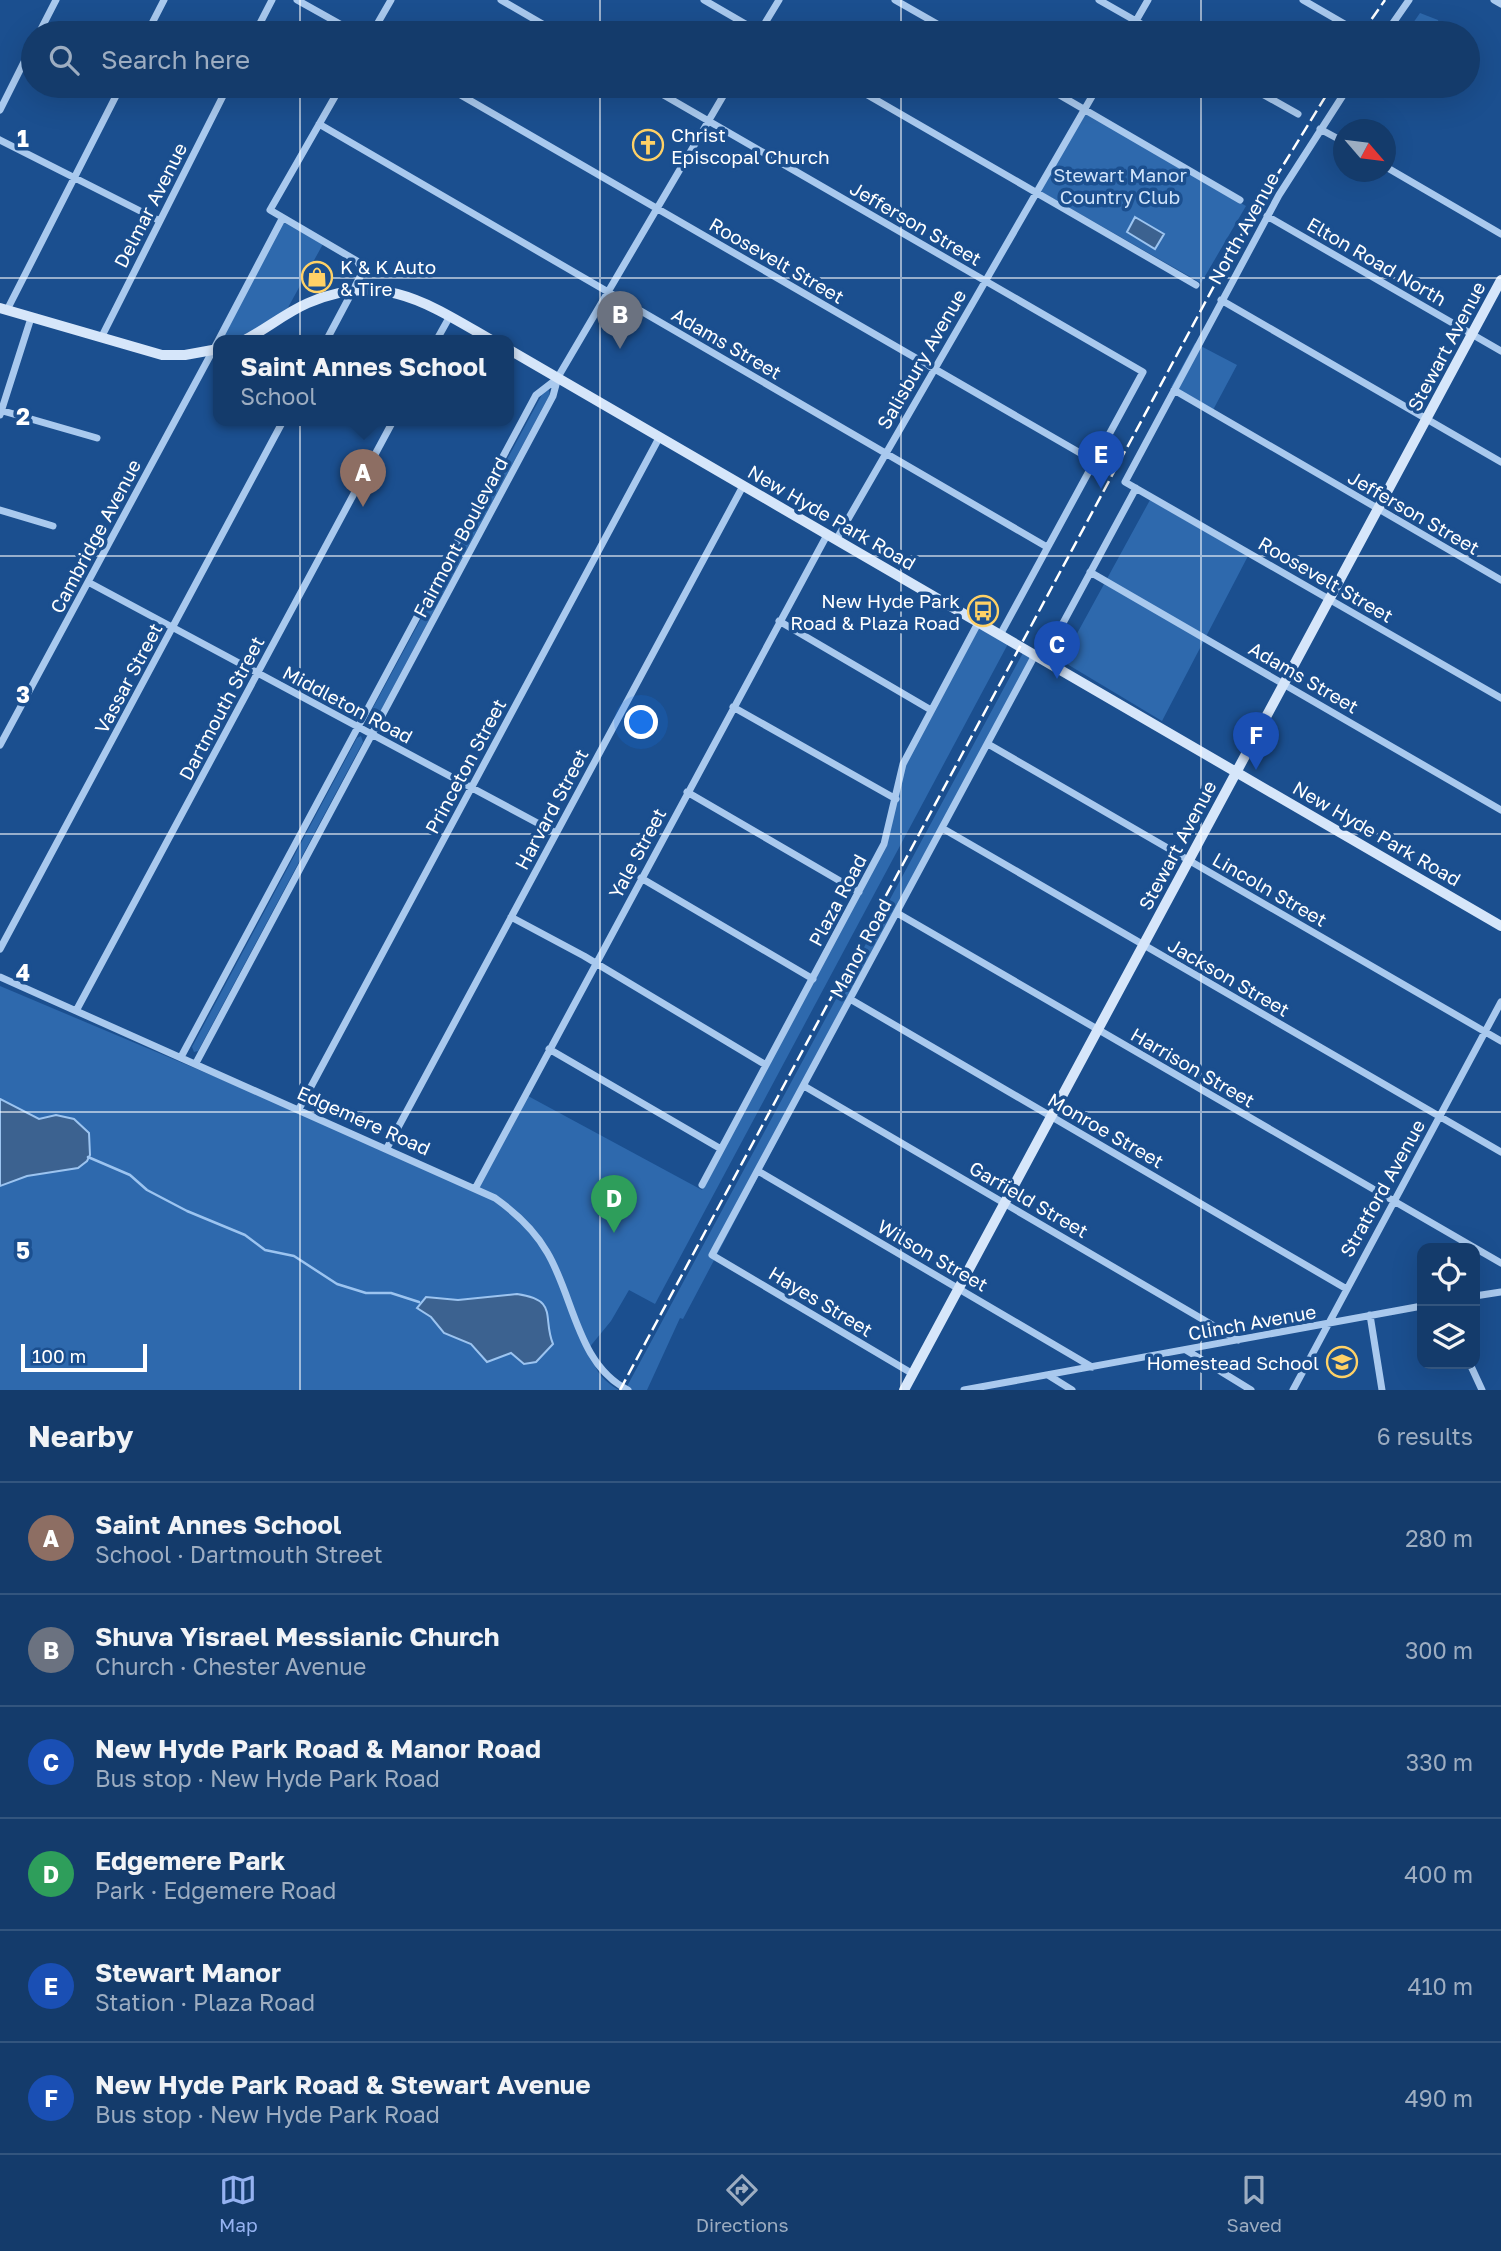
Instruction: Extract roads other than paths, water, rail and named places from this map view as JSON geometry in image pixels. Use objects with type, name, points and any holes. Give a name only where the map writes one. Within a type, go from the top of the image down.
[{"type":"main road","name":"Stewart Avenue","points":[[904,1390],[1501,279]]},
{"type":"main road","points":[[253,335],[310,302],[353,291],[379,288],[418,298],[483,335]]},
{"type":"main road","points":[[3,309],[162,355],[185,355],[213,346]]},
{"type":"main road","name":"New Hyde Park Road","points":[[514,352],[1501,926]]},
{"type":"street","points":[[45,21],[56,0]]},
{"type":"street","points":[[154,21],[164,0]]},
{"type":"street","points":[[261,21],[272,0]]},
{"type":"street","points":[[297,0],[335,21]]},
{"type":"street","points":[[379,21],[391,0]]},
{"type":"street","points":[[501,0],[537,21]]},
{"type":"street","points":[[704,0],[740,21]]},
{"type":"street","points":[[767,21],[779,0]]},
{"type":"street","points":[[895,0],[932,21]]},
{"type":"street","points":[[1099,0],[1136,21],[1148,0]]},
{"type":"street","points":[[1303,0],[1339,21]]},
{"type":"street","points":[[1394,21],[1409,0]]},
{"type":"street","points":[[1494,0],[1501,4]]},
{"type":"street","points":[[0,110],[21,68]]},
{"type":"street","points":[[3,309],[115,98]]},
{"type":"street","name":"Delmar Avenue","points":[[100,339],[222,98]]},
{"type":"street","points":[[330,335],[362,269],[357,261],[270,210],[334,98]]},
{"type":"street","name":"Roosevelt Street","points":[[467,98],[1094,461]]},
{"type":"street","name":"Jefferson Street","points":[[669,98],[1143,372],[1094,461]]},
{"type":"street","points":[[558,377],[722,98]]},
{"type":"street","points":[[873,98],[1196,285]]},
{"type":"street","points":[[1064,98],[1240,200]]},
{"type":"street","name":"Salisbury Avenue","points":[[831,537],[886,453],[1091,98]]},
{"type":"street","points":[[1269,98],[1298,114]]},
{"type":"street","name":"North Avenue","points":[[1174,390],[1267,216],[1341,98]]},
{"type":"street","name":"Adams Street","points":[[319,124],[1047,547]]},
{"type":"street","points":[[1320,129],[1333,136]]},
{"type":"street","points":[[0,140],[160,221]]},
{"type":"street","points":[[1396,173],[1501,234]]},
{"type":"street","name":"Elton Road North","points":[[1267,216],[1501,351]]},
{"type":"street","name":"Cambridge Avenue","points":[[222,335],[282,219]]},
{"type":"street","points":[[1222,300],[1501,462]]},
{"type":"street","points":[[439,335],[450,316]]},
{"type":"street","points":[[31,318],[0,412],[97,438]]},
{"type":"street","name":"Cambridge Avenue","points":[[0,746],[213,352]]},
{"type":"street","name":"Fairmont Boulevard","points":[[181,1057],[537,395],[558,377]]},
{"type":"street","name":"Fairmont Boulevard","points":[[196,1063],[554,396],[558,377]]},
{"type":"street","name":"Jefferson Street","points":[[1174,390],[1501,580]]},
{"type":"street","name":"Manor Road","points":[[712,1255],[988,744],[1090,572],[1136,488],[1125,482],[1174,390]]},
{"type":"street","name":"Vassar Street","points":[[0,949],[280,426]]},
{"type":"street","name":"Dartmouth Street","points":[[76,1011],[390,426]]},
{"type":"street","name":"Princeton Street","points":[[299,1109],[659,438]]},
{"type":"street","points":[[1000,635],[1094,461]]},
{"type":"street","name":"Harvard Street","points":[[387,1148],[743,486]]},
{"type":"street","name":"Roosevelt Street","points":[[1136,488],[1501,698]]},
{"type":"street","points":[[0,510],[53,526]]},
{"type":"street","name":"Yale Street","points":[[476,1187],[779,621],[831,537]]},
{"type":"street","name":"Adams Street","points":[[1090,572],[1501,810]]},
{"type":"street","name":"Middleton Road","points":[[88,582],[556,833]]},
{"type":"street","points":[[779,621],[931,710]]},
{"type":"street","name":"Plaza Road","points":[[702,1185],[888,834],[903,764],[978,623]]},
{"type":"street","points":[[733,707],[895,799]]},
{"type":"street","name":"Lincoln Street","points":[[988,744],[1501,1041]]},
{"type":"street","points":[[687,792],[859,892]]},
{"type":"street","name":"Jackson Street","points":[[942,828],[1501,1152]]},
{"type":"street","points":[[641,878],[813,979]]},
{"type":"street","name":"Harrison Street","points":[[897,913],[1466,1243]]},
{"type":"street","points":[[511,916],[766,1065]]},
{"type":"street","name":"Edgemere Road","points":[[0,977],[476,1187],[512,1209],[537,1236],[556,1268],[591,1355],[602,1370],[628,1390]]},
{"type":"street","name":"Monroe Street","points":[[850,999],[1345,1288]]},
{"type":"street","name":"Stratford Avenue","points":[[1293,1390],[1345,1288],[1501,1002]]},
{"type":"street","points":[[549,1049],[721,1149]]},
{"type":"street","name":"Garfield Street","points":[[804,1086],[1238,1340]]},
{"type":"street","name":"Wilson Street","points":[[758,1171],[1092,1367]]},
{"type":"street","name":"Harrison Street","points":[[1480,1251],[1501,1263]]},
{"type":"street","name":"Hayes Street","points":[[712,1255],[913,1374]]},
{"type":"street","points":[[1480,1295],[1501,1292]]},
{"type":"street","name":"Clinch Avenue","points":[[964,1390],[1417,1307]]},
{"type":"street","points":[[1370,1315],[1382,1390]]},
{"type":"street","points":[[1186,1349],[1251,1390]]},
{"type":"street","points":[[1472,1369],[1482,1390]]},
{"type":"street","points":[[1048,1375],[1072,1390]]},
{"type":"waterway","points":[[88,1157],[130,1175],[147,1190],[187,1211],[245,1235],[265,1250],[294,1256],[337,1284],[366,1293],[391,1293],[419,1302]]},
{"type":"railway","points":[[1370,21],[1385,0]]},
{"type":"railway","points":[[620,1390],[1250,219],[1325,98]]},
{"type":"place","name":"Christ Episcopal Church","points":[[648,145]]},
{"type":"place","name":"K & K Auto & Tire","points":[[317,277]]},
{"type":"place","name":"Shuva Yisrael Messianic Church","points":[[620,349]]},
{"type":"place","name":"Stewart Manor","points":[[1101,489]]},
{"type":"place","name":"Saint Annes School","points":[[363,507]]},
{"type":"place","name":"New Hyde Park Road & Plaza Road","points":[[983,611]]},
{"type":"place","name":"New Hyde Park Road & Manor Road","points":[[1057,679]]},
{"type":"place","name":"New Hyde Park Road & Stewart Avenue","points":[[1256,770]]},
{"type":"place","name":"Edgemere Park","points":[[614,1233]]},
{"type":"place","name":"Homestead School","points":[[1342,1362]]},
{"type":"park label","name":"Stewart Manor Country Club","points":[[1120,185]]}]
